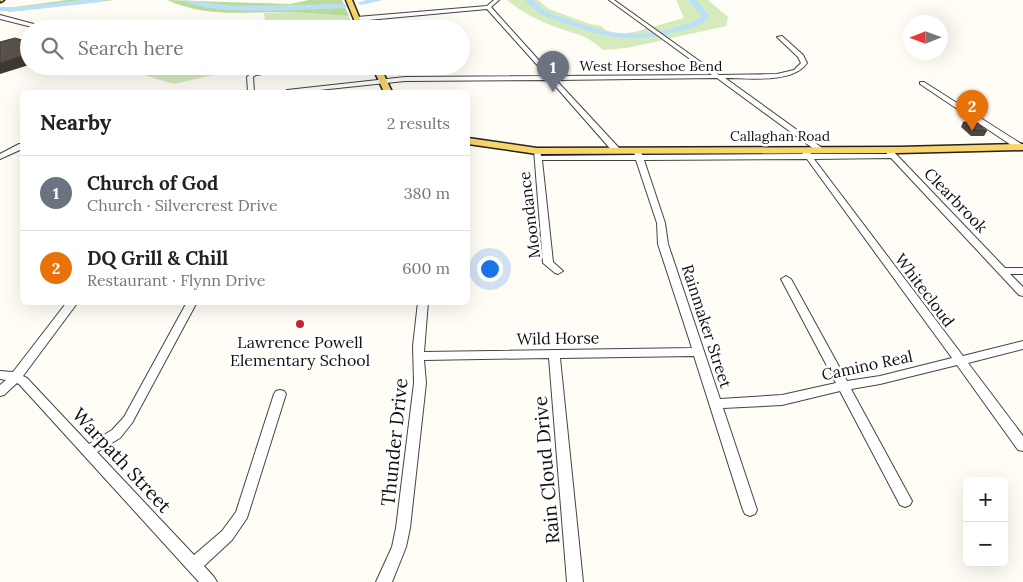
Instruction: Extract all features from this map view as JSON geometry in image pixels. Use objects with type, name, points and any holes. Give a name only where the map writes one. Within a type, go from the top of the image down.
[{"type":"main road","points":[[349,0],[357,19]]},
{"type":"main road","points":[[380,75],[387,90]]},
{"type":"main road","points":[[470,143],[535,153]]},
{"type":"main road","name":"Callaghan Road","points":[[470,149],[507,153],[617,151],[637,154],[806,153],[821,150],[891,153],[1022,148]]},
{"type":"street","points":[[357,19],[488,7],[497,0]]},
{"type":"street","points":[[611,0],[821,150]]},
{"type":"street","points":[[488,7],[617,151]]},
{"type":"street","points":[[0,17],[20,22]]},
{"type":"street","name":"West Horseshoe Bend","points":[[304,90],[405,79],[720,78],[777,76],[798,70],[804,63],[803,59],[780,37]]},
{"type":"street","points":[[250,90],[251,75]]},
{"type":"street","points":[[922,83],[1022,148]]},
{"type":"street","points":[[0,157],[20,147]]},
{"type":"street","name":"Callaghan Road","points":[[535,153],[637,154]]},
{"type":"street","name":"Moondance","points":[[535,153],[548,263],[558,271]]},
{"type":"street","name":"Callaghan Road","points":[[806,153],[891,153]]},
{"type":"street","name":"Whitecloud","points":[[806,153],[1023,446]]},
{"type":"street","name":"Clearbrook","points":[[891,153],[1023,293]]},
{"type":"street","name":"Rainmaker Street","points":[[637,154],[661,222],[662,244],[750,510]]},
{"type":"street","points":[[1002,271],[1023,271]]},
{"type":"street","points":[[786,279],[905,501]]},
{"type":"street","points":[[0,392],[16,377],[71,305]]},
{"type":"street","points":[[89,451],[116,434],[128,420],[190,305]]},
{"type":"street","name":"Thunder Drive","points":[[384,582],[394,560],[403,528],[420,383],[418,346],[423,305]]},
{"type":"street","name":"Camino Real","points":[[716,404],[782,400],[843,386],[880,380],[1023,345]]},
{"type":"street","name":"Wild Horse","points":[[418,356],[699,352]]},
{"type":"street","name":"Rain Cloud Drive","points":[[554,354],[575,582]]},
{"type":"street","points":[[0,375],[16,377]]},
{"type":"street","name":"Warpath Street","points":[[16,377],[22,380],[89,451],[209,582]]},
{"type":"street","points":[[193,565],[218,546],[239,520],[280,394]]},
{"type":"green space","points":[[67,0],[115,0],[9,12],[7,8]]},
{"type":"green space","points":[[167,0],[290,4],[309,0],[342,0],[349,16],[290,12],[213,12],[198,10]]},
{"type":"green space","points":[[507,0],[538,0],[549,9],[590,24],[601,26],[607,31],[617,34],[634,32],[684,18],[676,0],[708,0],[728,17],[726,26],[627,48],[603,50],[587,38],[531,16]]},
{"type":"green space","points":[[289,12],[349,16],[350,20],[265,20],[264,13]]},
{"type":"green space","points":[[144,75],[213,75],[174,84]]},
{"type":"building","points":[[15,38],[20,39],[20,57],[0,63],[0,42]]},
{"type":"building","points":[[963,122],[976,122],[987,131],[973,130]]},
{"type":"waterway","points":[[0,9],[19,9],[101,0]]},
{"type":"waterway","points":[[188,0],[206,6],[234,8],[344,6]]},
{"type":"waterway","points":[[361,3],[379,0]]},
{"type":"waterway","points":[[529,0],[539,11],[549,16],[597,32],[633,38],[659,34],[700,22],[706,16],[692,0]]},
{"type":"place","name":"Church of God","points":[[553,92]]},
{"type":"place","name":"DQ Grill & Chill","points":[[972,131]]},
{"type":"place","name":"Lawrence Powell Elementary School","points":[[300,324]]}]
